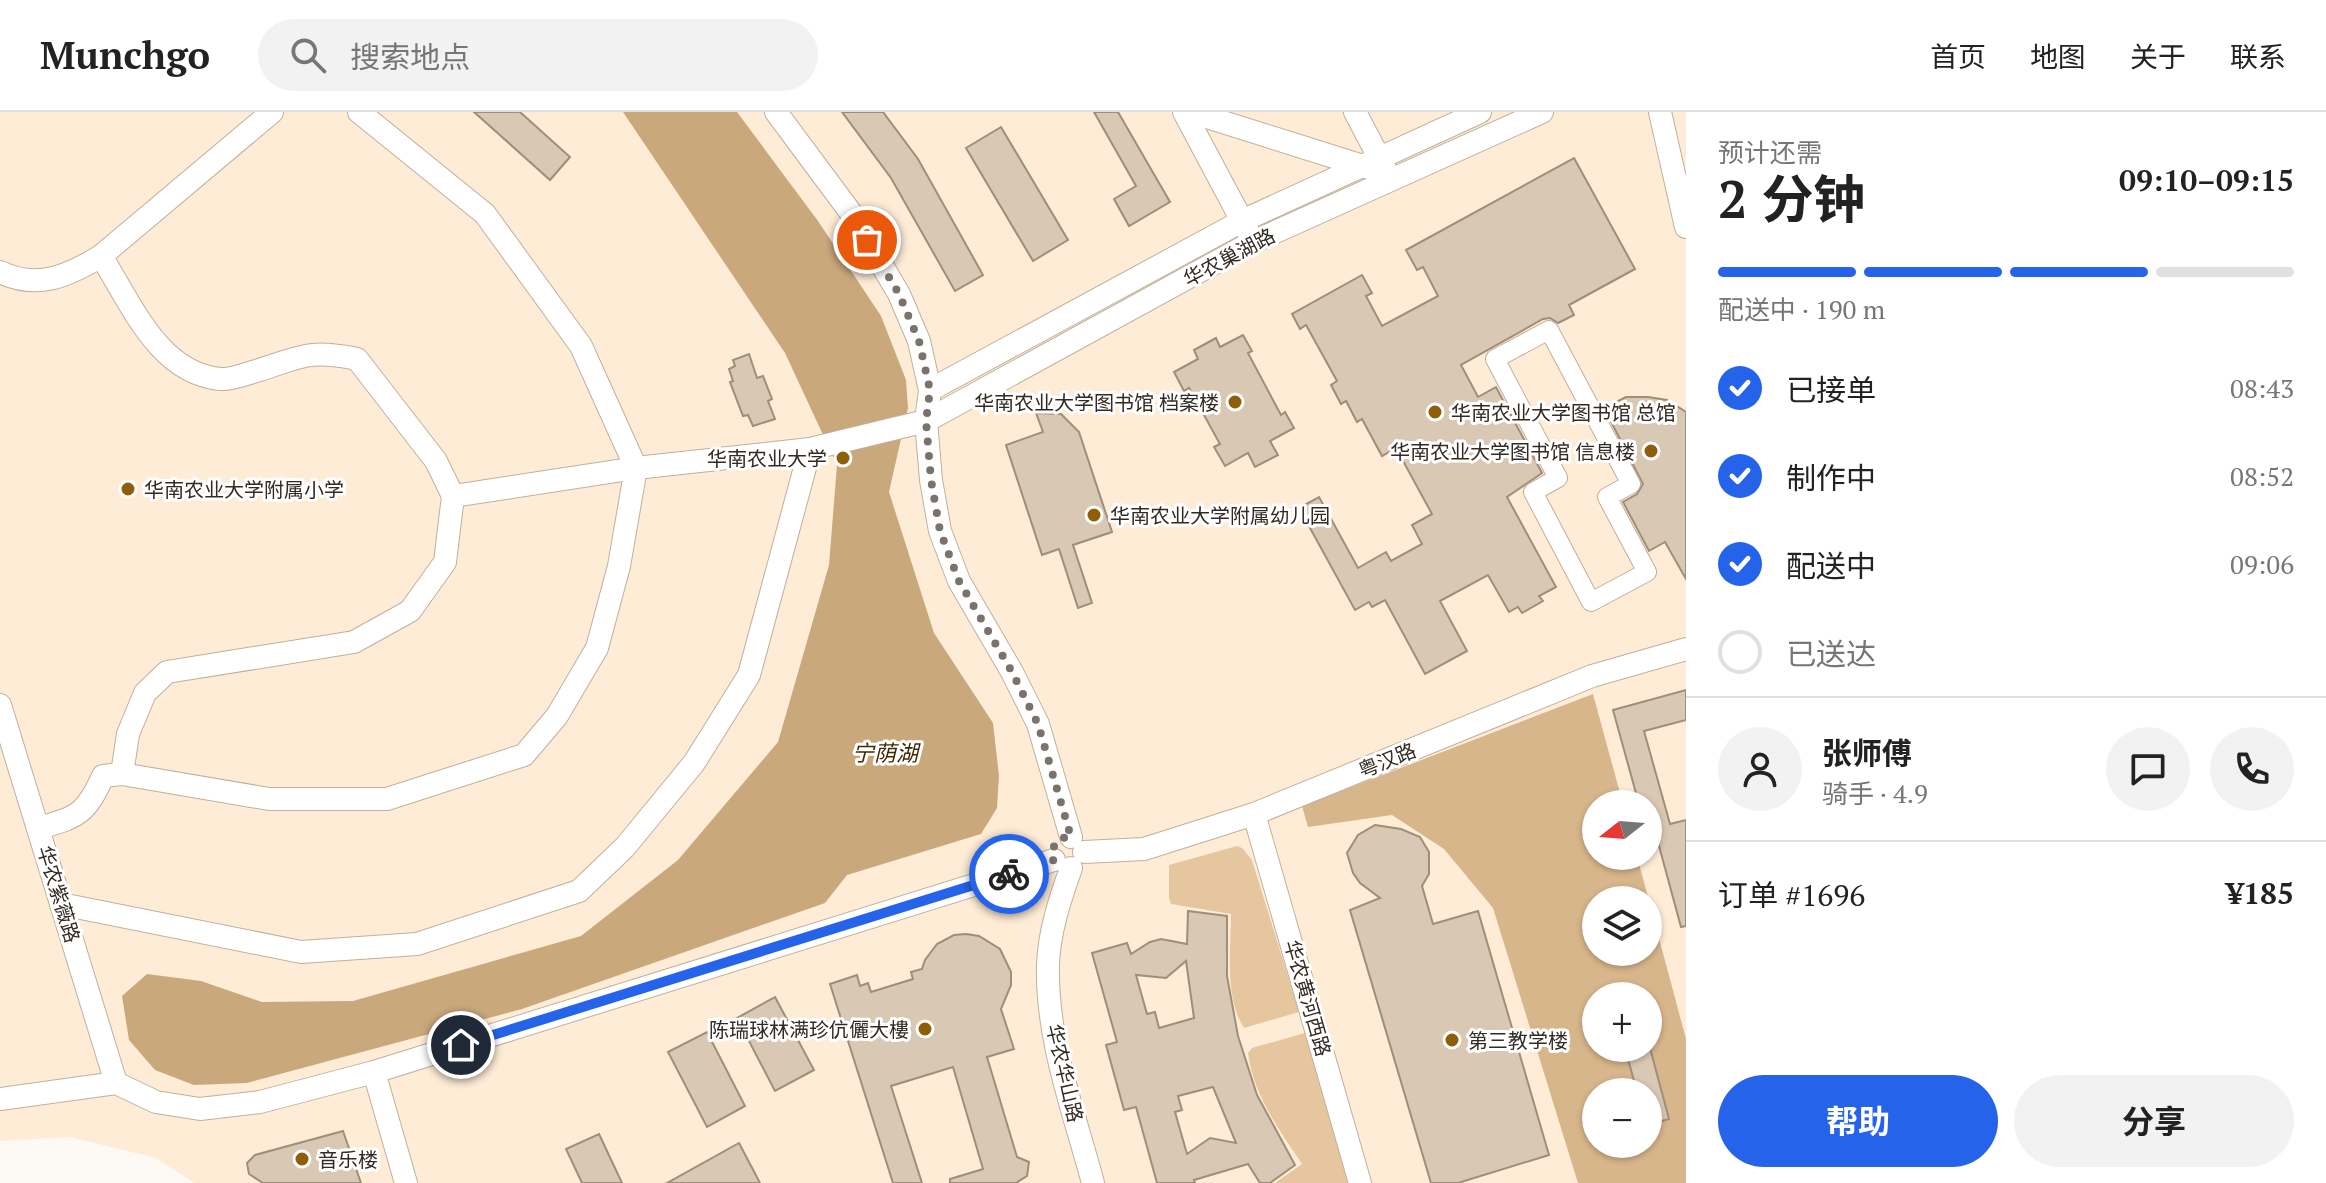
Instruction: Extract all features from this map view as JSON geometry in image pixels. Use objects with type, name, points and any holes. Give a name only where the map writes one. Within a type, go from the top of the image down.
[{"type":"street","points":[[0,272],[12,278],[38,282],[72,274],[101,256],[272,112]]},
{"type":"street","points":[[39,828],[70,820],[91,803],[103,776],[122,774],[269,799],[387,799],[524,755],[557,716],[597,648],[619,566],[636,468],[581,346],[485,214],[359,112]]},
{"type":"street","points":[[776,112],[851,213],[899,294],[919,341],[930,390],[926,421],[931,480],[940,531],[959,581],[1038,724],[1070,854]]},
{"type":"street","points":[[1184,112],[1253,242]]},
{"type":"street","points":[[1191,112],[1372,161]]},
{"type":"street","points":[[1355,112],[1372,161],[1391,180]]},
{"type":"street","name":"华农巢湖路","points":[[930,390],[1242,221],[1480,112]]},
{"type":"street","name":"华农巢湖路","points":[[453,496],[636,468],[810,449],[926,421],[1253,242],[1542,112]]},
{"type":"street","points":[[1660,112],[1686,227]]},
{"type":"street","points":[[101,256],[157,345],[187,371],[223,379],[295,356],[326,353],[357,359],[436,461],[453,496],[445,562],[410,611],[354,642],[167,672],[145,693],[128,734],[122,774]]},
{"type":"street","points":[[1549,330],[1631,484],[1607,497],[1647,572],[1591,602],[1533,492],[1558,478],[1495,359],[1549,330]]},
{"type":"street","points":[[61,904],[301,952],[417,944],[579,891],[625,847],[694,763],[749,675],[810,449]]},
{"type":"street","name":"粤汉路","points":[[116,1083],[156,1102],[200,1109],[260,1102],[374,1072],[1070,854],[1144,849],[1254,814],[1592,676],[1686,649]]},
{"type":"street","name":"华农紫薇路","points":[[0,705],[116,1083]]},
{"type":"street","name":"华农黄河西路","points":[[1254,814],[1360,1183]]},
{"type":"street","name":"华农华山路","points":[[1070,854],[1048,964],[1053,1037],[1093,1183]]},
{"type":"street","points":[[374,1072],[406,1183]]},
{"type":"street","points":[[0,1099],[116,1083]]},
{"type":"shaded area","name":"华南农业大学","points":[[0,112],[1686,112],[1686,1183],[194,1183],[156,1158],[70,1137],[0,1141]]},
{"type":"shaded area","points":[[1593,694],[1619,790],[1582,790],[1582,870],[1641,870],[1645,886],[1582,886],[1582,966],[1662,966],[1662,949],[1686,1039],[1686,1183],[1578,1183],[1493,908],[1444,849],[1392,815],[1308,827],[1302,806]]},
{"type":"shaded area","points":[[1237,846],[1252,860],[1299,1012],[1244,1028],[1231,988],[1231,914],[1171,904],[1169,898],[1169,865]]},
{"type":"shaded area","points":[[1305,1033],[1348,1183],[1275,1183],[1302,1164],[1261,1097],[1248,1053],[1252,1048]]},
{"type":"water","name":"宁荫湖","points":[[623,112],[737,112],[818,221],[881,316],[906,380],[908,408],[889,492],[934,633],[993,723],[999,776],[997,808],[981,834],[847,875],[825,903],[522,1009],[247,1083],[194,1085],[155,1070],[129,1040],[122,996],[147,974],[201,981],[262,1002],[353,1001],[581,936],[678,860],[778,742],[829,565],[837,465],[785,353]]},
{"type":"building","points":[[474,112],[520,112],[570,157],[550,180]]},
{"type":"building","points":[[842,112],[883,112],[918,159],[983,275],[955,291],[891,178]]},
{"type":"building","points":[[1094,112],[1118,112],[1170,202],[1129,226],[1114,199],[1136,186]]},
{"type":"building","points":[[1001,127],[1068,240],[1033,261],[966,148]]},
{"type":"building","name":"华南农业大学图书馆 总馆","points":[[1574,158],[1635,269],[1569,305],[1574,315],[1558,323],[1550,318],[1543,319],[1461,365],[1478,397],[1496,387],[1542,473],[1507,497],[1556,587],[1539,596],[1543,601],[1522,613],[1518,607],[1509,612],[1488,575],[1440,601],[1467,651],[1425,674],[1385,600],[1372,607],[1369,602],[1355,610],[1299,508],[1319,497],[1358,568],[1386,552],[1391,561],[1422,544],[1412,525],[1432,514],[1396,448],[1382,456],[1362,419],[1357,422],[1346,401],[1341,404],[1331,385],[1337,381],[1306,325],[1300,329],[1292,314],[1362,275],[1372,293],[1366,296],[1382,326],[1438,296],[1423,267],[1417,270],[1406,250]]},
{"type":"building","name":"华南农业大学图书馆 档案楼","points":[[1243,335],[1252,351],[1248,353],[1281,415],[1285,412],[1294,428],[1270,441],[1278,455],[1255,467],[1248,453],[1225,466],[1214,447],[1220,444],[1189,388],[1184,391],[1174,372],[1198,359],[1194,350],[1216,338],[1220,347]]},
{"type":"building","points":[[749,354],[757,378],[763,376],[772,399],[768,401],[775,419],[753,426],[748,415],[743,416],[730,382],[733,381],[729,369],[735,366],[733,360]]},
{"type":"building","name":"华南农业大学图书馆 信息楼","points":[[1626,397],[1667,400],[1686,412],[1686,579],[1665,542],[1649,551],[1623,502],[1637,494],[1643,484],[1604,408]]},
{"type":"building","points":[[1036,413],[1061,414],[1079,432],[1112,532],[1073,545],[1092,603],[1078,608],[1059,549],[1042,555],[1006,445],[1043,432]]},
{"type":"building","points":[[1686,690],[1686,720],[1644,731],[1660,790],[1635,790],[1613,710]]},
{"type":"building","points":[[1662,795],[1670,824],[1686,820],[1686,926],[1681,927],[1662,857]]},
{"type":"building","name":"第三教学楼","points":[[1375,825],[1401,829],[1420,837],[1429,852],[1429,874],[1422,886],[1433,924],[1478,911],[1549,1155],[1458,1183],[1431,1183],[1350,910],[1380,898],[1360,883],[1353,873],[1347,853],[1358,835]]},
{"type":"building","points":[[1188,911],[1227,916],[1227,976],[1238,1036],[1257,1095],[1295,1165],[1270,1183],[1260,1183],[1248,1164],[1194,1180],[1195,1183],[1157,1183],[1136,1107],[1124,1110],[1106,1045],[1117,1042],[1092,953],[1127,943],[1131,954],[1161,939],[1187,944]],"holes":[[[1186,961],[1194,1018],[1159,1028],[1155,1012],[1147,1014],[1136,975],[1166,978]],[[1213,1087],[1236,1143],[1210,1138],[1187,1154],[1175,1112],[1182,1110],[1178,1096]]]},
{"type":"building","name":"陈瑞球林满珍伉儷大樓","points":[[954,935],[979,936],[1000,949],[1011,972],[1011,985],[1001,1009],[1014,1049],[987,1057],[1017,1157],[1029,1162],[1027,1176],[1016,1183],[950,1183],[950,1179],[983,1169],[953,1067],[891,1086],[922,1183],[893,1183],[830,984],[857,975],[860,986],[868,983],[871,992],[913,979],[911,972],[922,969],[937,944]]},
{"type":"building","points":[[775,997],[814,1070],[775,1091],[737,1018]]},
{"type":"building","points":[[707,1032],[745,1106],[707,1127],[668,1052]]},
{"type":"building","points":[[1629,1062],[1654,1062],[1658,1078],[1633,1078]]},
{"type":"building","points":[[1662,1093],[1669,1119],[1662,1121]]},
{"type":"building","name":"音乐楼","points":[[343,1131],[361,1183],[263,1183],[249,1174],[247,1163],[255,1155]]},
{"type":"building","points":[[599,1134],[622,1183],[582,1183],[566,1149]]},
{"type":"building","points":[[739,1143],[760,1183],[667,1183]]},
{"type":"way so far","points":[[867,240],[899,294],[919,341],[930,390],[926,421],[931,480],[940,531],[959,581],[1038,724],[1071,837],[1061,838],[1054,845],[1054,860],[1009,874]]},
{"type":"place","name":"华南农业大学图书馆 档案楼","points":[[1235,402]]},
{"type":"place","name":"华南农业大学图书馆 总馆","points":[[1435,412]]},
{"type":"place","name":"华南农业大学图书馆 信息楼","points":[[1651,451]]},
{"type":"place","name":"华南农业大学","points":[[843,458]]},
{"type":"place","name":"华南农业大学附属小学","points":[[128,489]]},
{"type":"place","name":"华南农业大学附属幼儿园","points":[[1094,515]]},
{"type":"place","name":"陈瑞球林满珍伉儷大樓","points":[[925,1029]]},
{"type":"place","name":"第三教学楼","points":[[1452,1040]]},
{"type":"place","name":"音乐楼","points":[[302,1159]]},
{"type":"route","points":[[461,1045],[1009,874]]}]
